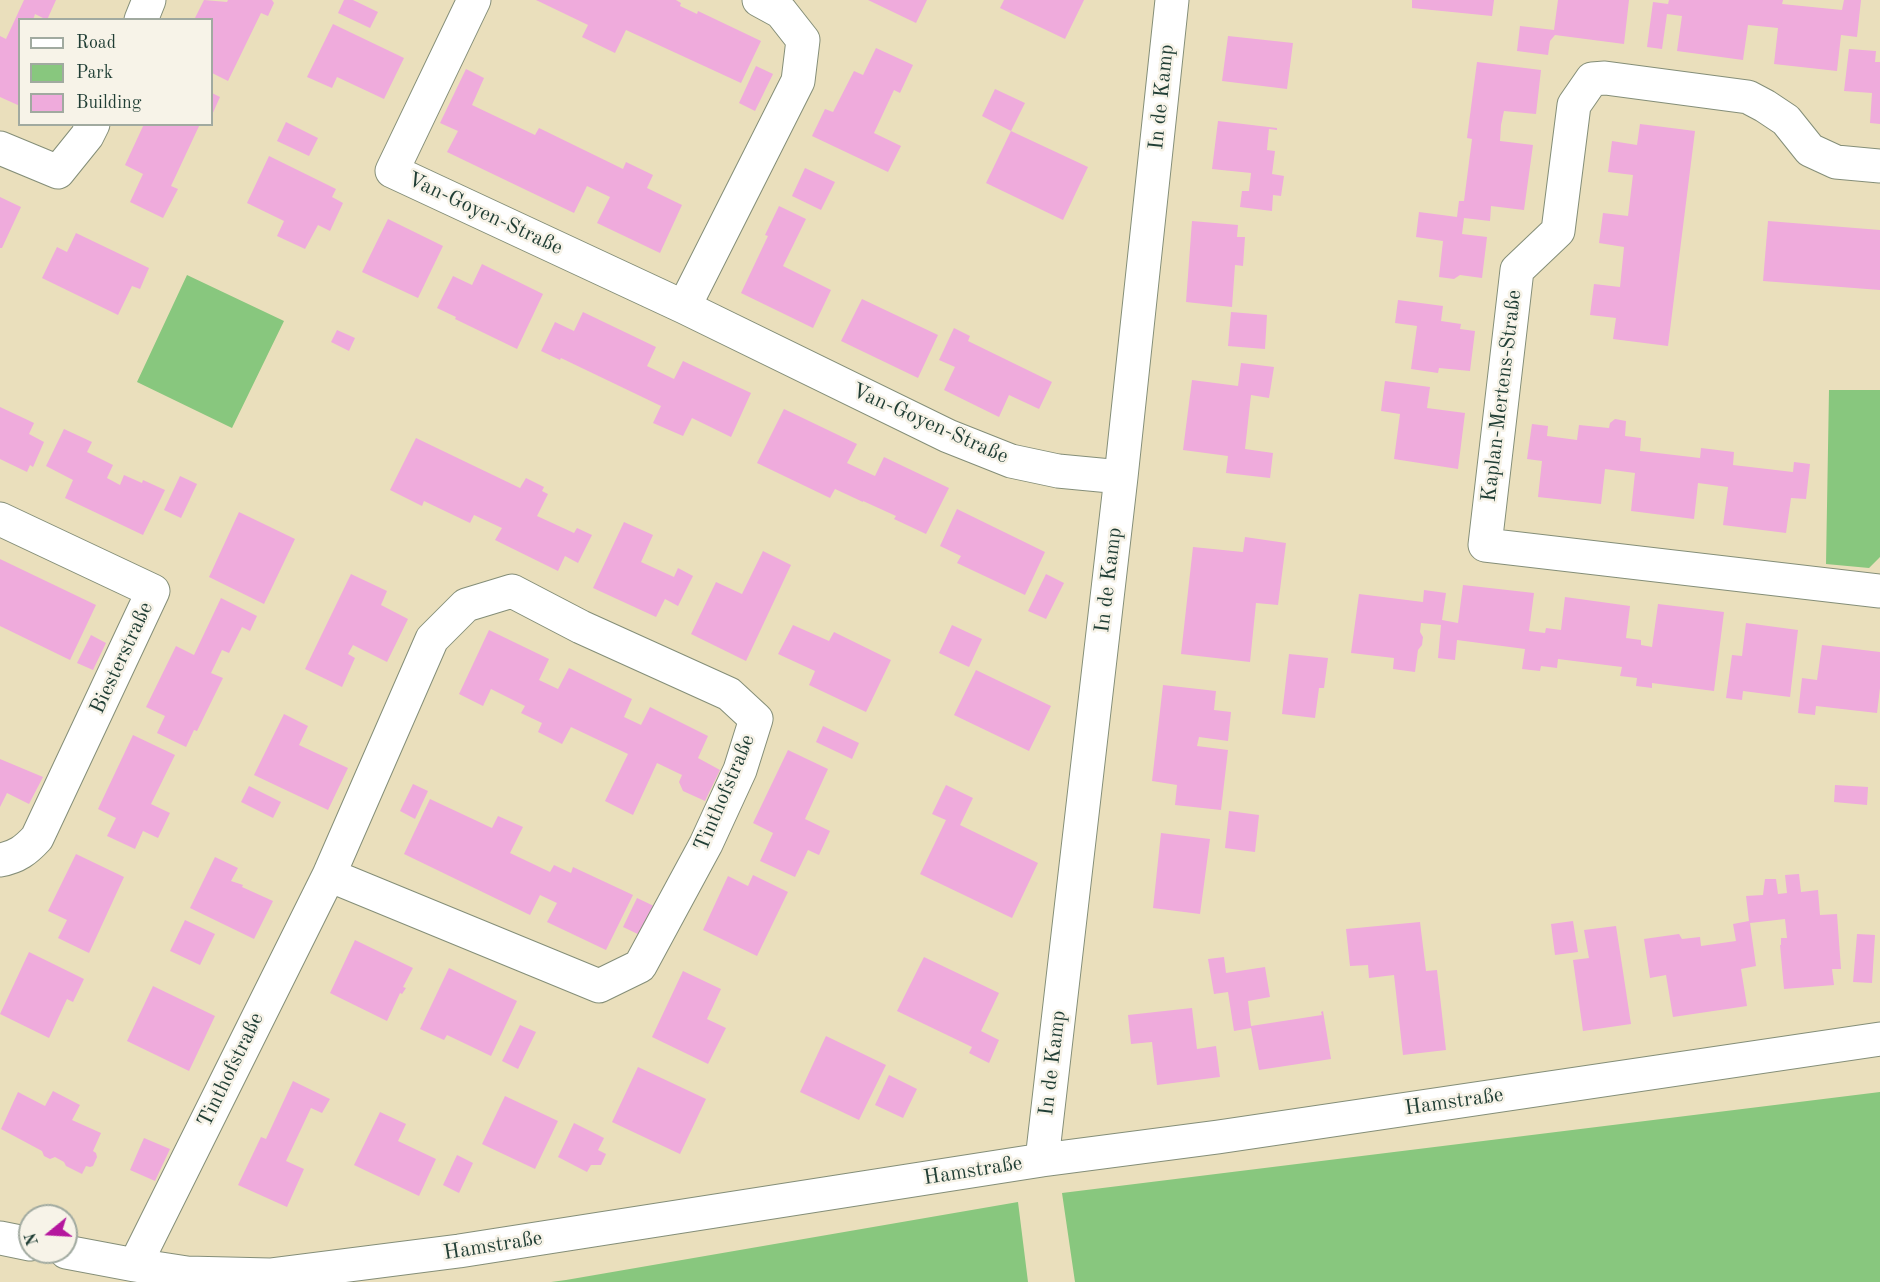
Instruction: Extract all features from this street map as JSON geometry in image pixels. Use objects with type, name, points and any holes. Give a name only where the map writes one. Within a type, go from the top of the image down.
[{"type":"street","points":[[142,18],[149,0]]},
{"type":"street","name":"Van-Goyen-Straße","points":[[474,0],[392,171],[684,307],[948,436],[1011,461],[1058,471],[1121,477]]},
{"type":"street","points":[[684,307],[798,81],[802,40],[781,12],[759,0]]},
{"type":"street","name":"In de Kamp","points":[[1042,1160],[1121,477],[1172,0]]},
{"type":"street","name":"Kaplan-Mertens-Straße","points":[[1880,166],[1836,162],[1810,150],[1786,120],[1748,97],[1605,78],[1592,79],[1574,105],[1558,231],[1517,270],[1485,545],[1880,591]]},
{"type":"street","points":[[0,148],[58,172],[87,136],[92,126]]},
{"type":"street","name":"Biesterstraße","points":[[0,519],[153,591],[37,838],[24,851],[11,858],[0,860]]},
{"type":"street","name":"Tinthofstraße","points":[[135,1265],[329,875],[432,639],[466,605],[512,591],[581,627],[729,694],[756,719],[740,770],[706,844],[640,966],[598,986],[329,875]]},
{"type":"street","name":"Hamstraße","points":[[78,1254],[187,1273],[270,1275],[459,1251],[1042,1160],[1880,1040]]},
{"type":"street","points":[[0,1238],[18,1242]]},
{"type":"green space","points":[[187,275],[284,321],[232,428],[137,382]]},
{"type":"green space","points":[[1829,390],[1880,390],[1880,557],[1869,568],[1826,564]]},
{"type":"green space","points":[[1880,1092],[1880,1282],[1075,1282],[1062,1193]]},
{"type":"green space","points":[[1018,1202],[1028,1282],[551,1282],[566,1280]]},
{"type":"building","points":[[24,0],[56,0],[48,18],[35,14],[34,18],[18,18],[18,105],[0,97],[0,36],[6,39]]},
{"type":"building","points":[[204,0],[227,2],[228,0],[272,0],[274,3],[268,16],[261,13],[228,81],[213,74],[213,18],[195,18]]},
{"type":"building","points":[[344,0],[353,0],[378,12],[370,28],[338,13]]},
{"type":"building","points":[[536,0],[676,0],[681,3],[680,6],[697,14],[698,11],[761,41],[741,83],[626,30],[615,53],[582,37],[588,25]]},
{"type":"building","points":[[868,0],[927,0],[916,23]]},
{"type":"building","points":[[1004,0],[1084,0],[1065,39],[1000,8]]},
{"type":"building","points":[[1412,0],[1494,0],[1492,16],[1412,8]]},
{"type":"building","points":[[1558,0],[1629,0],[1624,44],[1555,35],[1550,41],[1548,55],[1517,51],[1520,26],[1554,30]]},
{"type":"building","points":[[1669,0],[1783,0],[1782,4],[1842,10],[1844,0],[1861,0],[1857,37],[1841,35],[1837,71],[1774,64],[1778,28],[1748,25],[1743,60],[1677,51],[1682,16],[1667,14],[1662,49],[1647,47],[1653,2],[1668,4]]},
{"type":"building","points":[[333,24],[404,58],[384,99],[337,77],[332,88],[307,77]]},
{"type":"building","points":[[1228,36],[1293,43],[1287,89],[1222,81]]},
{"type":"building","points":[[876,48],[913,65],[900,93],[894,90],[874,133],[901,146],[888,172],[812,136],[825,109],[833,112],[854,71],[863,75]]},
{"type":"building","points":[[1849,49],[1876,51],[1875,62],[1880,62],[1880,124],[1870,123],[1872,93],[1844,91]]},
{"type":"building","points":[[1477,62],[1541,70],[1536,114],[1504,111],[1501,125],[1500,141],[1533,145],[1524,210],[1491,206],[1490,221],[1464,218],[1462,234],[1487,237],[1482,278],[1460,275],[1454,279],[1439,277],[1443,241],[1416,237],[1419,212],[1457,217],[1459,201],[1464,201],[1472,139],[1467,138]]},
{"type":"building","points":[[756,66],[773,74],[755,111],[739,103]]},
{"type":"building","points":[[466,69],[484,78],[472,105],[535,135],[539,128],[623,169],[626,162],[653,175],[647,188],[682,205],[660,253],[597,223],[610,197],[587,186],[574,213],[447,152],[458,131],[440,123]]},
{"type":"building","points":[[995,89],[1025,103],[1011,131],[982,116]]},
{"type":"building","points":[[213,94],[220,97],[213,113]]},
{"type":"building","points":[[1218,121],[1277,128],[1277,130],[1269,129],[1267,150],[1275,151],[1272,174],[1284,176],[1281,196],[1273,195],[1272,211],[1240,207],[1242,191],[1249,191],[1251,173],[1212,169]]},
{"type":"building","points":[[286,122],[318,138],[309,156],[277,141]]},
{"type":"building","points":[[1640,124],[1695,131],[1668,346],[1613,339],[1616,318],[1590,315],[1594,284],[1620,287],[1624,247],[1599,243],[1603,213],[1628,216],[1633,175],[1608,172],[1612,141],[1637,145]]},
{"type":"building","points":[[143,126],[199,126],[171,186],[178,189],[163,218],[130,202],[143,174],[125,165]]},
{"type":"building","points":[[1011,131],[1088,167],[1063,220],[986,183]]},
{"type":"building","points":[[269,156],[336,189],[332,197],[343,203],[330,231],[318,225],[305,249],[277,236],[284,221],[247,203]]},
{"type":"building","points":[[805,168],[835,182],[821,210],[792,196]]},
{"type":"building","points":[[0,197],[21,207],[2,248],[0,248]]},
{"type":"building","points":[[779,206],[806,219],[783,266],[831,290],[813,328],[741,293],[768,236],[765,235]]},
{"type":"building","points":[[388,219],[443,246],[418,298],[362,272]]},
{"type":"building","points":[[1192,221],[1238,225],[1237,237],[1245,237],[1243,266],[1235,265],[1232,307],[1186,302]]},
{"type":"building","points":[[1768,221],[1880,230],[1880,290],[1763,281]]},
{"type":"building","points":[[76,233],[149,268],[140,289],[132,286],[118,315],[42,278],[57,247],[67,252]]},
{"type":"building","points":[[482,264],[543,294],[517,349],[437,308],[453,276],[472,285]]},
{"type":"building","points":[[862,299],[938,335],[918,378],[841,341]]},
{"type":"building","points":[[1398,300],[1443,306],[1441,321],[1461,324],[1460,329],[1475,331],[1470,371],[1439,368],[1438,373],[1411,369],[1417,326],[1395,323]]},
{"type":"building","points":[[583,312],[656,347],[647,366],[674,379],[683,361],[751,393],[731,437],[692,418],[683,436],[653,423],[661,406],[561,358],[560,360],[541,351],[555,322],[574,331]]},
{"type":"building","points":[[1231,312],[1267,315],[1265,349],[1228,346]]},
{"type":"building","points":[[954,328],[970,336],[968,341],[1052,382],[1039,409],[1009,395],[999,417],[944,390],[955,367],[939,360]]},
{"type":"building","points":[[337,330],[355,338],[349,351],[331,342]]},
{"type":"building","points":[[1241,363],[1274,367],[1269,398],[1251,395],[1245,449],[1273,453],[1270,478],[1226,473],[1228,456],[1183,450],[1192,380],[1238,386]]},
{"type":"building","points":[[1385,381],[1430,387],[1427,408],[1465,413],[1458,469],[1394,459],[1400,414],[1381,411]]},
{"type":"building","points":[[0,407],[34,423],[29,434],[44,442],[33,467],[30,465],[27,472],[0,459]]},
{"type":"building","points":[[784,409],[857,444],[847,463],[875,476],[884,457],[949,488],[926,534],[894,519],[896,516],[835,489],[830,498],[757,463]]},
{"type":"building","points":[[1615,419],[1626,421],[1625,436],[1641,438],[1640,451],[1700,458],[1701,448],[1734,452],[1733,465],[1793,472],[1794,462],[1810,464],[1806,499],[1791,498],[1786,533],[1723,525],[1728,487],[1698,483],[1694,519],[1631,511],[1635,473],[1605,469],[1601,504],[1538,497],[1542,461],[1527,459],[1532,424],[1548,426],[1547,436],[1577,440],[1579,425],[1609,428],[1610,423]]},
{"type":"building","points":[[64,429],[92,442],[87,452],[113,465],[107,478],[120,485],[124,475],[142,483],[143,480],[165,490],[143,535],[65,498],[73,480],[46,466]]},
{"type":"building","points":[[416,438],[520,488],[526,478],[544,487],[542,491],[548,494],[537,516],[574,533],[577,528],[592,535],[578,563],[565,556],[558,571],[495,540],[502,528],[474,515],[470,523],[424,501],[422,506],[390,490]]},
{"type":"building","points":[[180,476],[197,484],[181,518],[164,510]]},
{"type":"building","points":[[957,509],[1045,552],[1025,595],[957,563],[961,556],[940,546]]},
{"type":"building","points":[[239,512],[295,539],[264,604],[209,577]]},
{"type":"building","points":[[624,522],[653,535],[641,562],[674,577],[678,568],[693,576],[678,606],[665,599],[656,617],[593,588]]},
{"type":"building","points":[[1245,537],[1286,543],[1278,605],[1256,603],[1250,662],[1181,654],[1193,547],[1243,552]]},
{"type":"building","points":[[763,551],[791,565],[746,661],[691,634],[716,582],[742,594]]},
{"type":"building","points":[[0,559],[96,605],[70,660],[0,626]]},
{"type":"building","points":[[351,574],[387,591],[381,605],[408,619],[387,662],[353,645],[348,654],[355,658],[342,687],[305,669]]},
{"type":"building","points":[[1046,574],[1064,583],[1046,619],[1028,611]]},
{"type":"building","points":[[1463,585],[1534,593],[1529,631],[1545,633],[1546,628],[1561,630],[1565,597],[1630,606],[1626,638],[1641,640],[1641,645],[1652,647],[1658,604],[1724,612],[1714,691],[1652,683],[1652,688],[1636,686],[1637,678],[1620,676],[1622,667],[1558,659],[1557,668],[1541,666],[1540,671],[1522,669],[1525,649],[1457,640],[1455,660],[1438,658],[1441,625],[1421,623],[1420,632],[1423,637],[1422,645],[1418,650],[1415,672],[1393,669],[1394,658],[1351,653],[1359,594],[1423,602],[1424,590],[1446,593],[1442,620],[1458,623]]},
{"type":"building","points":[[221,598],[257,616],[250,631],[242,627],[229,653],[222,650],[211,673],[223,678],[197,731],[194,730],[186,747],[157,733],[165,716],[146,707],[176,646],[194,655]]},
{"type":"building","points":[[1746,623],[1798,630],[1790,697],[1743,691],[1742,700],[1726,698],[1732,655],[1742,656]]},
{"type":"building","points":[[793,625],[829,641],[834,632],[891,660],[866,712],[809,685],[815,671],[778,654]]},
{"type":"building","points":[[952,625],[982,639],[969,667],[939,653]]},
{"type":"building","points":[[489,630],[549,659],[539,680],[558,689],[569,668],[632,699],[624,717],[641,725],[650,707],[708,736],[698,758],[720,770],[705,801],[683,791],[679,782],[682,775],[657,763],[633,815],[605,801],[628,754],[571,727],[562,744],[538,732],[542,723],[521,713],[525,706],[491,689],[483,706],[459,694]]},
{"type":"building","points":[[91,635],[106,643],[93,670],[77,663]]},
{"type":"building","points":[[1822,645],[1880,652],[1877,713],[1816,706],[1815,715],[1798,713],[1802,678],[1817,680]]},
{"type":"building","points":[[1289,654],[1328,658],[1324,688],[1319,688],[1315,718],[1282,714]]},
{"type":"building","points":[[976,670],[1051,706],[1029,751],[954,715]]},
{"type":"building","points":[[1163,685],[1216,691],[1214,710],[1231,712],[1228,741],[1199,737],[1197,746],[1228,750],[1221,810],[1175,805],[1177,785],[1152,781]]},
{"type":"building","points":[[284,714],[308,726],[299,745],[348,768],[328,810],[254,775]]},
{"type":"building","points":[[823,726],[859,743],[852,759],[816,742]]},
{"type":"building","points":[[133,735],[175,755],[151,804],[170,813],[158,838],[143,831],[135,849],[107,836],[116,818],[98,809]]},
{"type":"building","points":[[788,750],[828,769],[805,819],[830,831],[819,855],[808,850],[795,877],[760,861],[773,833],[753,823]]},
{"type":"building","points":[[0,759],[43,777],[29,804],[7,793],[0,807]]},
{"type":"building","points":[[413,784],[428,791],[415,819],[400,811]]},
{"type":"building","points":[[946,785],[973,798],[960,825],[1038,863],[1012,918],[920,874],[946,820],[932,814]]},
{"type":"building","points":[[1835,785],[1868,787],[1867,805],[1834,802]]},
{"type":"building","points":[[249,786],[281,802],[273,818],[241,802]]},
{"type":"building","points":[[430,799],[492,828],[498,816],[523,827],[510,853],[550,872],[554,865],[571,873],[573,867],[633,895],[606,950],[547,922],[557,903],[540,895],[530,915],[404,854]]},
{"type":"building","points":[[1229,811],[1259,815],[1255,852],[1225,848]]},
{"type":"building","points":[[1161,833],[1210,839],[1200,914],[1153,908]]},
{"type":"building","points":[[76,854],[124,877],[89,953],[58,938],[67,920],[48,911]]},
{"type":"building","points":[[215,857],[238,868],[231,881],[273,901],[254,939],[190,908]]},
{"type":"building","points":[[1799,874],[1801,892],[1818,890],[1820,915],[1837,914],[1841,969],[1832,969],[1834,985],[1784,989],[1780,945],[1781,938],[1787,938],[1785,919],[1750,923],[1756,966],[1741,969],[1747,1006],[1673,1017],[1666,975],[1650,978],[1644,939],[1679,934],[1682,939],[1700,937],[1701,946],[1736,941],[1733,924],[1749,921],[1746,896],[1763,895],[1765,879],[1776,879],[1778,894],[1787,893],[1785,875]]},
{"type":"building","points":[[753,875],[788,892],[757,956],[703,930],[728,876],[748,886]]},
{"type":"building","points":[[637,898],[656,907],[642,936],[623,927]]},
{"type":"building","points":[[185,920],[215,934],[200,965],[170,951]]},
{"type":"building","points":[[1573,921],[1578,952],[1555,955],[1551,924]]},
{"type":"building","points":[[1420,922],[1426,971],[1437,970],[1446,1050],[1403,1055],[1394,975],[1369,978],[1368,965],[1350,966],[1346,929]]},
{"type":"building","points":[[1616,926],[1631,1024],[1583,1031],[1573,960],[1589,958],[1584,930]]},
{"type":"building","points":[[1857,934],[1875,935],[1872,983],[1853,982]]},
{"type":"building","points":[[355,940],[413,968],[403,987],[406,988],[402,994],[400,993],[387,1021],[330,993]]},
{"type":"building","points":[[29,952],[84,979],[73,1002],[67,999],[49,1038],[0,1014]]},
{"type":"building","points":[[924,957],[999,993],[981,1031],[999,1040],[989,1063],[969,1053],[972,1047],[897,1011]]},
{"type":"building","points":[[1224,957],[1226,973],[1265,967],[1270,997],[1248,1001],[1251,1026],[1322,1015],[1323,1011],[1331,1059],[1259,1070],[1251,1028],[1234,1031],[1228,992],[1214,994],[1208,959]]},
{"type":"building","points":[[449,968],[517,1001],[491,1056],[447,1035],[444,1040],[420,1029]]},
{"type":"building","points":[[683,971],[721,989],[707,1019],[726,1028],[708,1064],[652,1037]]},
{"type":"building","points":[[153,986],[215,1016],[189,1071],[127,1041]]},
{"type":"building","points":[[1192,1008],[1197,1049],[1216,1046],[1220,1077],[1157,1085],[1152,1042],[1131,1044],[1128,1015]]},
{"type":"building","points":[[520,1025],[536,1032],[518,1069],[502,1061]]},
{"type":"building","points":[[826,1036],[886,1065],[859,1120],[800,1092]]},
{"type":"building","points":[[638,1067],[706,1099],[680,1154],[612,1122]]},
{"type":"building","points":[[889,1075],[917,1089],[903,1118],[875,1105]]},
{"type":"building","points":[[293,1081],[330,1099],[322,1113],[311,1108],[286,1161],[304,1169],[287,1207],[238,1185],[261,1137],[266,1139]]},
{"type":"building","points":[[53,1091],[80,1105],[72,1120],[101,1133],[93,1151],[97,1157],[93,1166],[86,1166],[82,1174],[55,1157],[50,1159],[44,1156],[42,1151],[1,1129],[18,1092],[45,1106]]},
{"type":"building","points":[[505,1096],[558,1121],[535,1169],[482,1144]]},
{"type":"building","points":[[380,1112],[406,1124],[398,1141],[436,1159],[419,1196],[354,1165]]},
{"type":"building","points":[[574,1123],[604,1138],[598,1150],[606,1154],[601,1165],[591,1165],[587,1172],[558,1157]]},
{"type":"building","points":[[144,1138],[170,1149],[155,1181],[130,1170]]},
{"type":"building","points":[[457,1155],[473,1163],[459,1193],[443,1185]]}]
